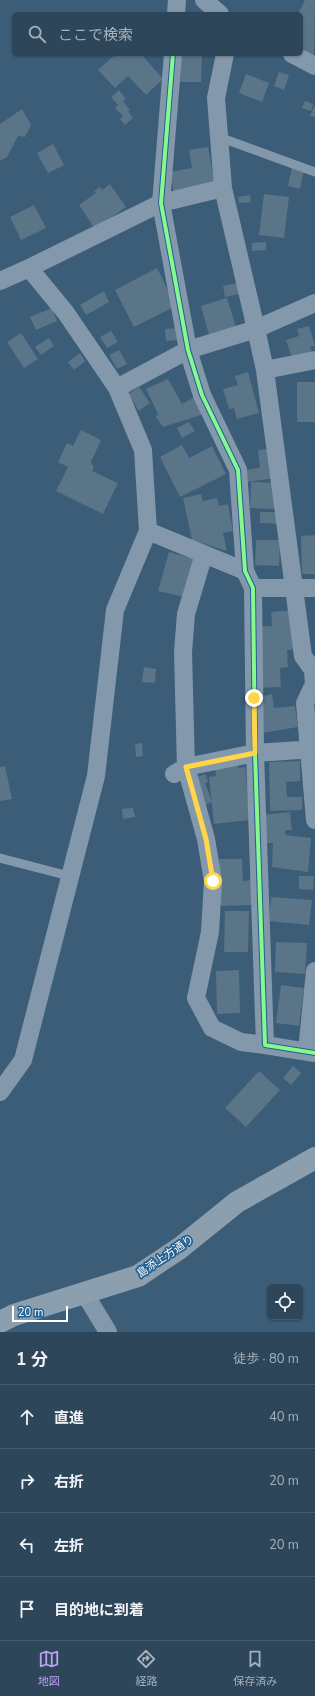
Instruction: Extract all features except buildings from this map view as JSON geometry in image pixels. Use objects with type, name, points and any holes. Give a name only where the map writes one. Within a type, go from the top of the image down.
[{"type":"street","points":[[176,12],[177,0]]},
{"type":"street","points":[[204,0],[218,12]]},
{"type":"street","points":[[173,56],[161,203],[188,350],[202,395],[238,470],[245,571],[253,588],[255,753],[265,1046]]},
{"type":"street","points":[[225,56],[216,98],[223,188],[265,370],[303,656],[313,670],[314,684],[305,704],[312,750],[315,820]]},
{"type":"street","points":[[296,56],[315,66]]},
{"type":"street","points":[[0,281],[30,268],[161,203],[223,188]]},
{"type":"street","points":[[0,1092],[22,1060],[96,776],[115,610],[148,531],[143,450],[117,388],[66,313],[30,268]]},
{"type":"street","points":[[117,388],[188,350],[256,329],[315,303]]},
{"type":"street","points":[[265,370],[315,360]]},
{"type":"street","points":[[148,531],[245,571]]},
{"type":"street","points":[[204,554],[186,614],[183,652],[180,771],[206,839],[213,881],[210,932],[196,998],[212,1028],[242,1042],[311,1052],[315,971]]},
{"type":"street","points":[[253,588],[315,588]]},
{"type":"street","points":[[180,771],[255,753],[312,750]]},
{"type":"street","name":"島添上方通り","points":[[0,1322],[14,1315],[138,1276],[180,1248],[236,1202],[315,1158]]},
{"type":"street","points":[[84,1294],[108,1332]]},
{"type":"lane","points":[[218,137],[315,172]]},
{"type":"lane","points":[[0,858],[70,876]]},
{"type":"cycle path","points":[[173,56],[161,203],[188,350],[202,395],[238,470],[245,571],[253,588],[255,753],[265,1045],[315,1053]]},
{"type":"route","points":[[213,881],[206,839],[186,767],[255,753],[254,698]]}]
